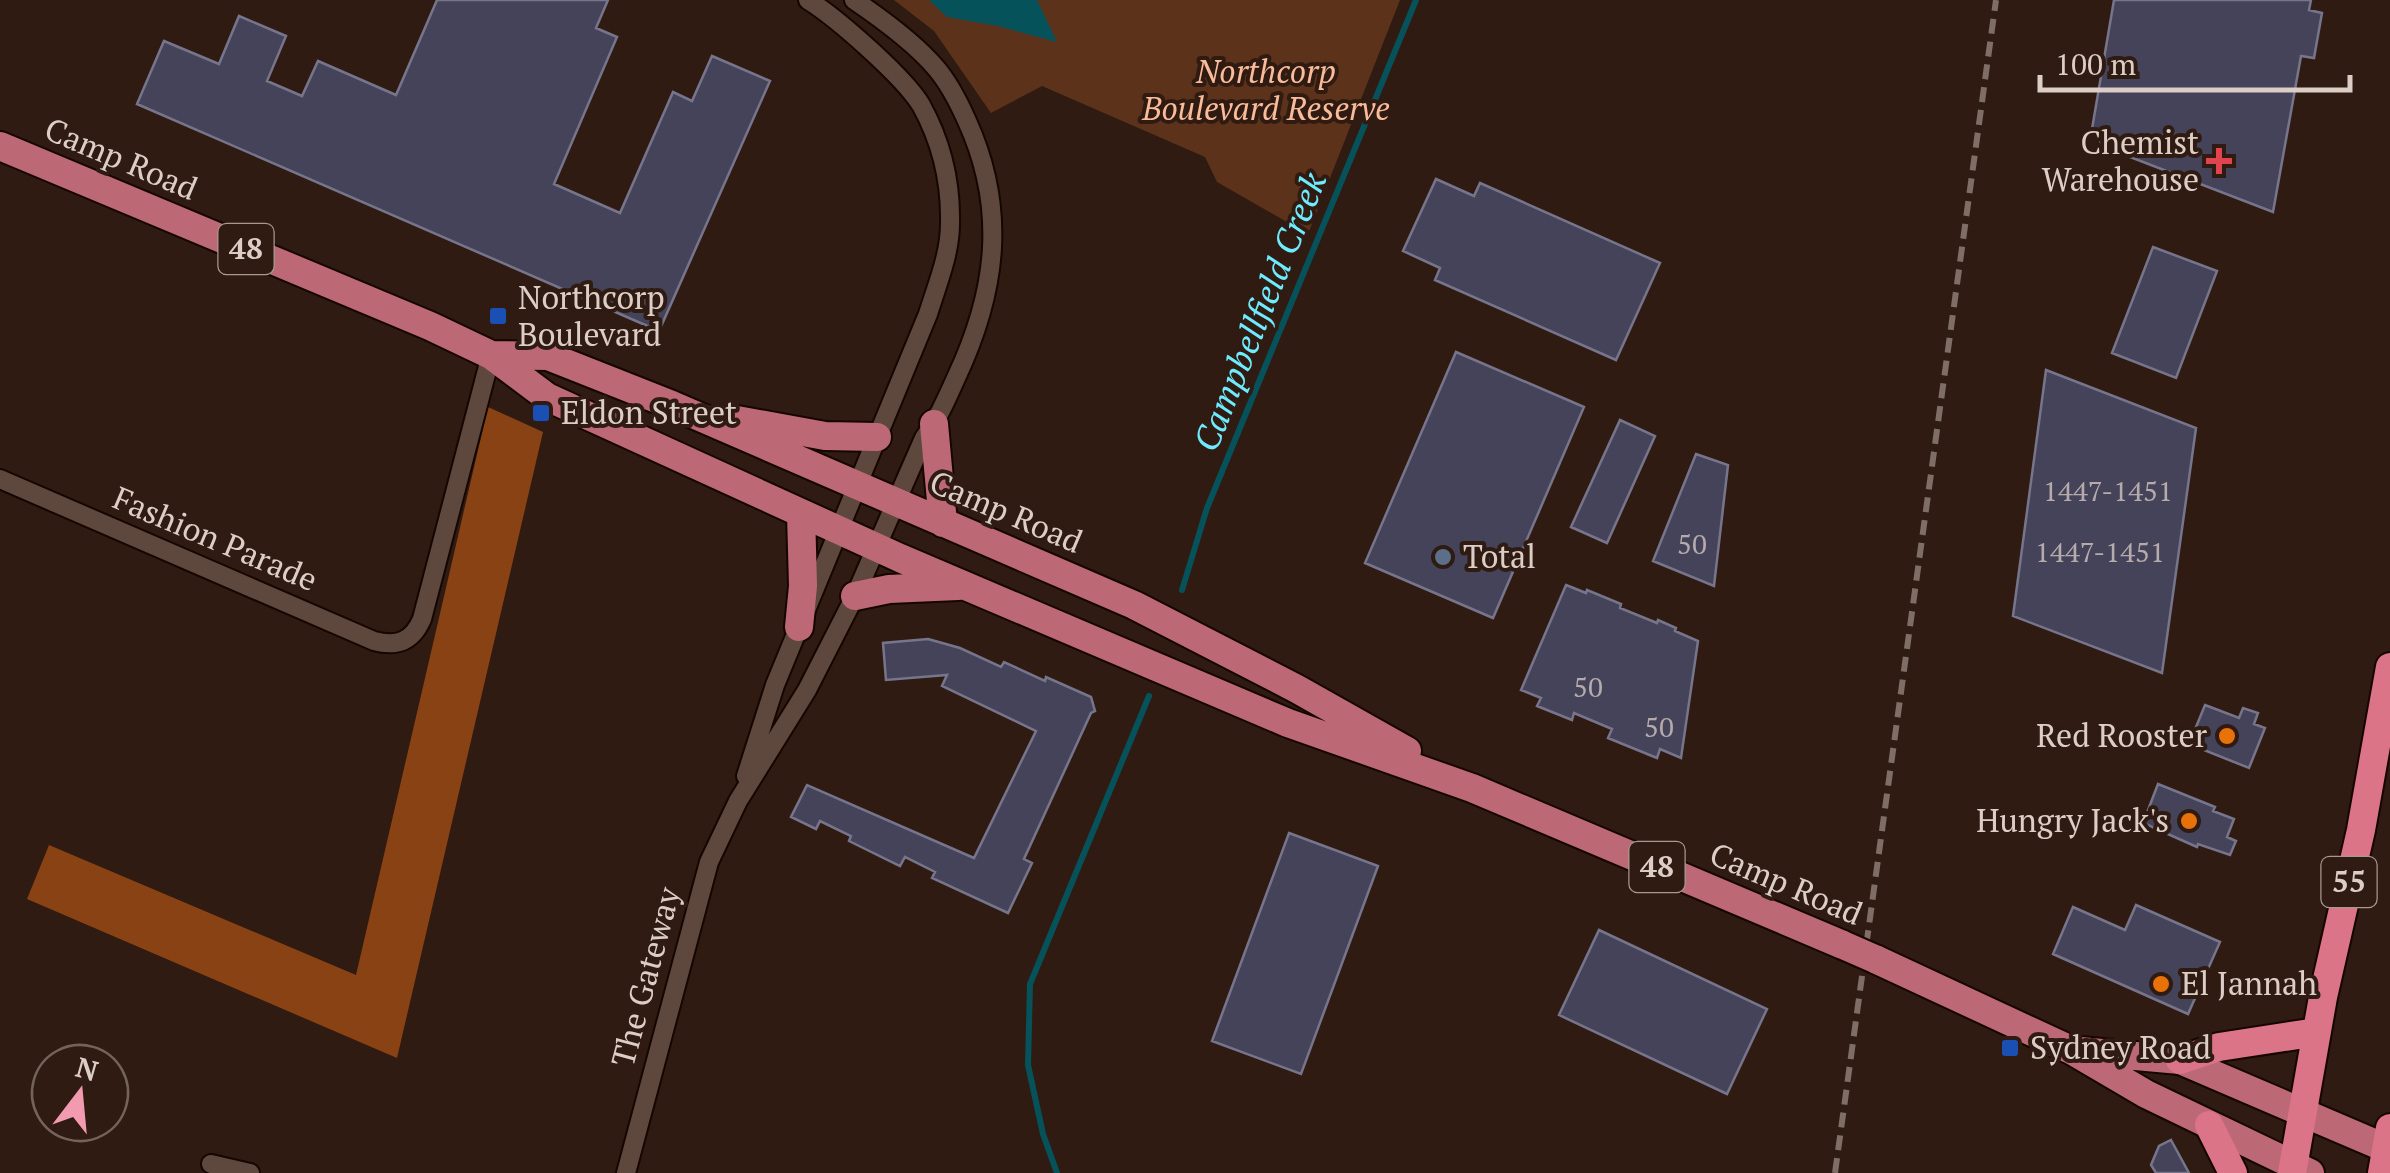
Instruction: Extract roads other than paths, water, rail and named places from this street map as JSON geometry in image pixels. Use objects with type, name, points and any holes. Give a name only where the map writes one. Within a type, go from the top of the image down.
[{"type":"highway","name":"55","points":[[2298,1170],[2302,1110],[2361,830],[2390,666]]},
{"type":"highway","points":[[2180,1060],[2219,1047],[2317,1032]]},
{"type":"highway","points":[[2209,1125],[2233,1173]]},
{"type":"main road","name":"Camp Road","points":[[0,146],[491,354],[548,397],[964,586],[1288,723],[1472,788],[1875,959],[2071,1050],[2146,1094],[2298,1170]]},
{"type":"main road","name":"Camp Road","points":[[491,354],[548,356],[1134,604],[1297,688],[1472,788]]},
{"type":"main road","points":[[672,406],[800,433],[878,437]]},
{"type":"main road","points":[[934,424],[942,523]]},
{"type":"main road","points":[[799,627],[802,513]]},
{"type":"main road","points":[[856,596],[888,589],[964,586]]},
{"type":"main road","name":"Camp Road","points":[[2071,1050],[2180,1060],[2387,1150]]},
{"type":"street","points":[[808,0],[871,51],[920,102],[944,158],[950,226],[928,314],[840,531]]},
{"type":"street","points":[[854,0],[937,68],[958,102],[988,174],[994,238],[975,338],[924,438],[876,546]]},
{"type":"street","name":"Fashion Parade","points":[[0,479],[374,641],[386,644],[407,640],[422,619],[491,354]]},
{"type":"street","name":"The Gateway","points":[[738,801],[775,685],[840,531]]},
{"type":"street","name":"The Gateway","points":[[626,1173],[708,862],[738,801],[797,708],[856,596],[876,546]]},
{"type":"street","points":[[210,1164],[250,1173]]},
{"type":"water","points":[[929,0],[1037,0],[1057,42],[947,17]]},
{"type":"waterway","name":"Campbellfield Creek","points":[[1182,590],[1207,508],[1416,0]]},
{"type":"waterway","name":"Campbellfield Creek","points":[[1057,1173],[1043,1134],[1028,1065],[1030,984],[1149,696]]},
{"type":"railway","points":[[1835,1173],[1996,0]]},
{"type":"place","name":"Chemist Warehouse","points":[[2219,161]]},
{"type":"place","name":"Northcorp Boulevard","points":[[498,316]]},
{"type":"place","name":"Eldon Street","points":[[541,413]]},
{"type":"place","name":"Total","points":[[1443,557]]},
{"type":"place","name":"Red Rooster","points":[[2227,736]]},
{"type":"place","name":"Hungry Jack's","points":[[2189,821]]},
{"type":"place","name":"El Jannah","points":[[2161,984]]},
{"type":"place","name":"Sydney Road","points":[[2010,1048]]},
{"type":"park label","name":"Northcorp Boulevard Reserve","points":[[1266,90]]}]
